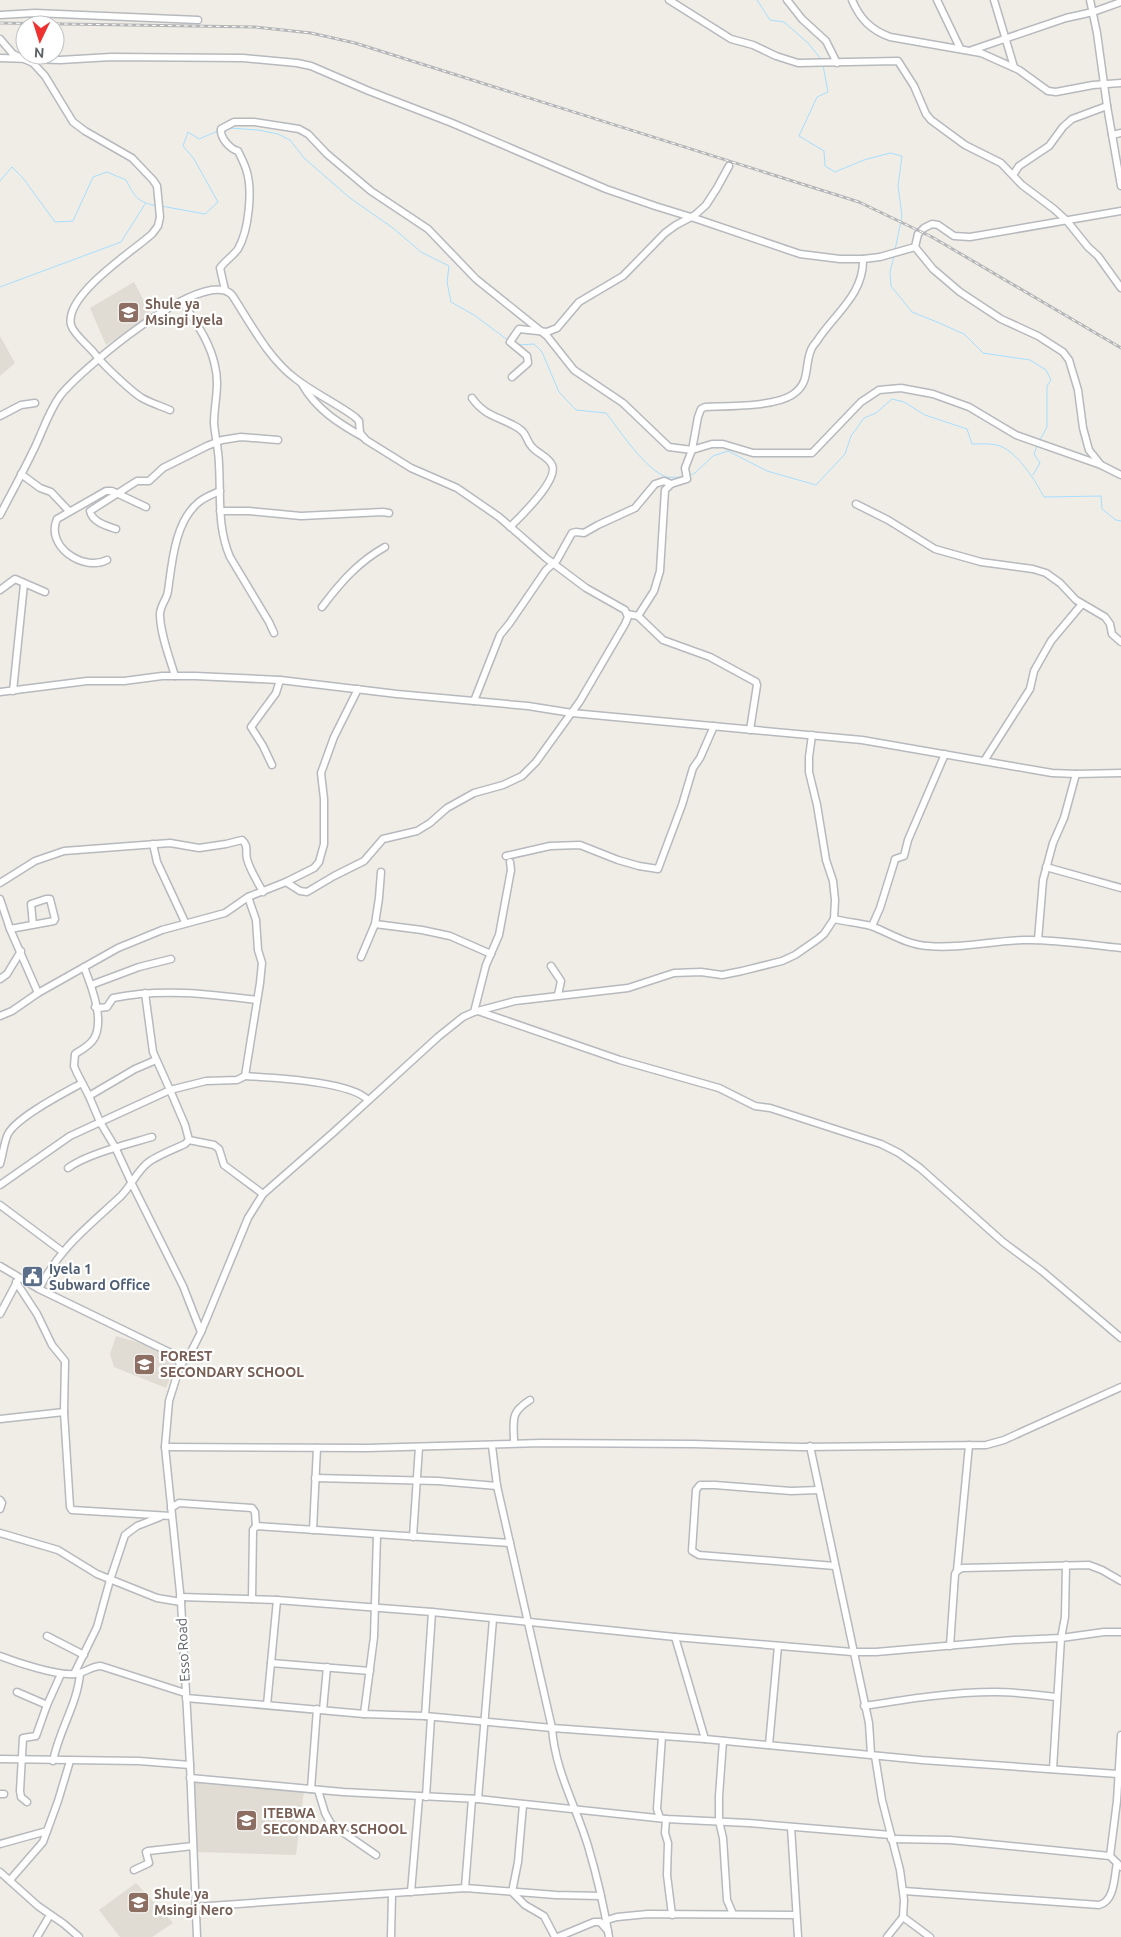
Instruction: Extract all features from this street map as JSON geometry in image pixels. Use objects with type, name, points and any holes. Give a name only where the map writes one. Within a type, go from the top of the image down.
[{"type":"street","points":[[669,0],[730,39],[753,45],[791,61],[805,63],[898,61],[914,86],[926,114],[931,120],[965,145],[1001,164],[1067,221],[1101,260],[1121,288]]},
{"type":"street","points":[[787,0],[802,19],[826,41],[836,63]]},
{"type":"street","points":[[852,0],[864,22],[880,33],[890,37],[972,50],[990,56],[1014,67],[1048,91],[1056,92],[1121,83]]},
{"type":"street","points":[[936,0],[960,48]]},
{"type":"street","points":[[994,0],[1014,67]]},
{"type":"street","points":[[1090,0],[1121,186]]},
{"type":"street","points":[[972,50],[1066,18],[1093,12],[1121,2]]},
{"type":"street","points":[[0,15],[35,13],[198,20]]},
{"type":"street","points":[[0,39],[10,52],[15,55]]},
{"type":"street","points":[[65,60],[111,57],[284,60],[311,66],[606,188],[800,254],[840,260],[863,259],[880,257],[915,247]]},
{"type":"street","points":[[0,58],[15,59]]},
{"type":"street","points":[[35,65],[51,83],[73,122],[85,132],[132,158],[157,186],[160,209],[158,226],[152,234],[86,288],[73,309],[70,318],[73,330],[98,359],[139,396],[170,410]]},
{"type":"street","points":[[1013,175],[1020,166],[1049,146],[1063,127],[1072,119],[1107,106]]},
{"type":"street","points":[[225,290],[220,268],[237,250],[242,241],[248,216],[249,193],[248,175],[243,161],[238,151],[232,150],[220,132],[225,126],[232,123],[254,122],[299,130],[308,134],[326,154],[371,191],[428,229],[476,279],[547,336],[574,370],[623,403],[666,445],[692,450],[712,444],[723,444],[753,453],[812,453],[861,402],[879,390],[888,388],[924,391],[964,404],[1005,430],[1101,465],[1121,475]]},
{"type":"street","points":[[1112,135],[1121,133]]},
{"type":"street","points":[[512,377],[528,363],[527,356],[510,342],[517,331],[522,329],[547,332],[557,328],[579,302],[616,282],[665,233],[692,217],[712,198],[729,166]]},
{"type":"street","points":[[915,247],[918,234],[932,224],[954,236],[970,237],[1121,211]]},
{"type":"street","points":[[915,247],[933,269],[960,292],[1001,319],[1051,343],[1067,356],[1081,402],[1082,428],[1094,458],[1101,465]]},
{"type":"street","points":[[638,616],[654,591],[659,576],[665,490],[672,484],[688,479],[685,468],[692,450],[698,417],[702,408],[737,407],[772,402],[785,398],[799,390],[806,376],[811,349],[856,291],[862,274],[863,259]]},
{"type":"street","points":[[0,515],[55,403],[75,380],[132,332],[182,301],[217,289],[225,290],[232,295],[263,343],[287,371],[359,421],[360,433],[364,438]]},
{"type":"street","points":[[182,301],[207,340],[216,366],[217,393],[214,422],[217,442],[220,511],[228,551],[274,633]]},
{"type":"street","points":[[286,882],[300,891],[307,892],[364,861],[383,839],[417,831],[430,823],[447,808],[474,794],[503,785],[522,776],[536,762],[572,713],[619,636],[627,619],[627,614],[622,607],[586,588],[510,527],[457,488],[411,468],[321,410],[308,394],[302,382]]},
{"type":"street","points":[[472,398],[488,414],[521,429],[533,448],[552,465],[553,473],[540,494],[510,527]]},
{"type":"street","points":[[0,416],[21,405],[35,403]]},
{"type":"street","points":[[116,529],[101,524],[90,513],[94,507],[137,481],[149,481],[163,468],[217,442],[234,437],[278,440]]},
{"type":"street","points":[[21,474],[40,488],[52,492],[70,511]]},
{"type":"street","points":[[474,701],[500,635],[546,570],[554,564],[574,532],[584,533],[635,508],[655,484],[659,482],[672,484]]},
{"type":"street","points":[[107,560],[97,563],[76,559],[60,545],[55,533],[58,517],[106,490],[146,507]]},
{"type":"street","points":[[175,676],[163,634],[160,614],[161,607],[168,594],[171,564],[186,517],[198,502],[220,491]]},
{"type":"street","points":[[856,504],[888,520],[935,549],[981,562],[1034,569],[1046,573],[1060,583],[1082,604],[1105,617],[1109,622],[1112,634],[1121,642]]},
{"type":"street","points":[[220,511],[249,511],[301,516],[389,513]]},
{"type":"street","points":[[322,607],[347,576],[368,557],[385,547]]},
{"type":"street","points":[[0,590],[3,590],[14,580],[17,580],[45,592]]},
{"type":"street","points":[[13,691],[24,584]]},
{"type":"street","points":[[984,760],[1031,686],[1034,671],[1051,641],[1082,604]]},
{"type":"street","points":[[627,614],[638,616],[663,640],[706,655],[756,682],[750,730]]},
{"type":"street","points":[[0,692],[87,681],[124,681],[175,676],[280,680],[572,713],[862,740],[1034,770],[1076,774],[1121,773]]},
{"type":"street","points":[[272,765],[251,727],[276,693],[280,680]]},
{"type":"street","points":[[1,1017],[38,993],[140,938],[185,922],[225,913],[248,897],[286,882],[314,868],[323,853],[325,827],[321,773],[334,736],[358,689]]},
{"type":"street","points":[[714,726],[700,758],[693,768],[682,805],[658,869],[618,860],[580,845],[556,845],[508,859],[511,870],[499,935],[483,976],[476,1012],[620,1060],[719,1088],[755,1106],[770,1108],[893,1149],[920,1168],[1003,1242],[1042,1270],[1121,1338]]},
{"type":"street","points":[[812,735],[809,772],[817,805],[826,860],[833,881],[834,919],[872,926],[893,937],[919,945],[958,947],[1003,941],[1038,940],[1121,948]]},
{"type":"street","points":[[872,926],[880,908],[895,859],[904,856],[908,840],[944,754]]},
{"type":"street","points":[[1038,940],[1043,880],[1053,843],[1064,818],[1076,774]]},
{"type":"street","points":[[0,883],[35,861],[64,851],[175,843],[199,848],[243,840],[247,848],[246,858],[263,892]]},
{"type":"street","points":[[153,844],[157,862],[185,922]]},
{"type":"street","points":[[1046,867],[1121,888]]},
{"type":"street","points":[[361,957],[375,924],[380,872]]},
{"type":"street","points":[[246,1076],[262,963],[256,920],[248,897]]},
{"type":"street","points":[[10,929],[33,925],[56,919],[50,899],[31,904],[33,925]]},
{"type":"street","points":[[1,903],[10,929],[38,993]]},
{"type":"street","name":"Esso Road","points":[[197,1937],[190,1765],[180,1599],[169,1513],[165,1447],[169,1401],[180,1366],[191,1352],[201,1332],[248,1218],[263,1194],[328,1138],[438,1037],[464,1018],[476,1012],[516,1000],[606,992],[628,988],[674,973],[701,972],[722,975],[782,961],[795,955],[818,939],[824,934],[834,919]]},
{"type":"street","points":[[375,924],[422,930],[450,936],[491,954]]},
{"type":"street","points":[[0,979],[5,976],[21,951]]},
{"type":"street","points":[[91,985],[139,967],[171,959]]},
{"type":"street","points":[[551,966],[560,981],[558,995]]},
{"type":"street","points":[[84,967],[91,985],[98,1015],[97,1033],[92,1042],[75,1054],[74,1066],[100,1122],[115,1147],[183,1286],[201,1332]]},
{"type":"street","points":[[95,1006],[99,1008],[107,1007],[113,998],[145,993],[199,993],[258,1000]]},
{"type":"street","points":[[145,993],[156,1060],[185,1125],[189,1140]]},
{"type":"street","points":[[89,1096],[134,1069],[156,1060]]},
{"type":"street","points":[[0,1185],[70,1136],[170,1090],[206,1082],[237,1080],[246,1076],[337,1085],[361,1094],[368,1100]]},
{"type":"street","points":[[0,1164],[8,1134],[12,1128],[32,1113],[82,1084]]},
{"type":"street","points":[[68,1168],[74,1163],[115,1147],[152,1137]]},
{"type":"street","points":[[39,1289],[45,1276],[63,1252],[92,1221],[121,1196],[132,1183],[140,1169],[150,1161],[185,1144],[189,1140]]},
{"type":"street","points":[[189,1140],[214,1145],[219,1149],[224,1164],[263,1194]]},
{"type":"street","points":[[0,1205],[63,1252]]},
{"type":"street","points":[[0,1266],[18,1279],[173,1354],[178,1358],[180,1366]]},
{"type":"street","points":[[0,1314],[18,1279]]},
{"type":"street","points":[[18,1279],[52,1345],[66,1361],[64,1412],[70,1507],[72,1510],[169,1513]]},
{"type":"street","points":[[165,1447],[419,1447],[492,1446],[514,1443],[810,1446],[986,1445],[996,1443],[1121,1387]]},
{"type":"street","points":[[514,1443],[515,1414],[517,1409],[530,1400]]},
{"type":"street","points":[[0,1418],[64,1412]]},
{"type":"street","points":[[950,1646],[969,1445]]},
{"type":"street","points":[[492,1446],[497,1486],[552,1728],[556,1760],[588,1847],[609,1934]]},
{"type":"street","points":[[810,1446],[882,1800],[904,1891],[903,1917],[887,1937]]},
{"type":"street","points":[[413,1537],[419,1447]]},
{"type":"street","points":[[313,1530],[317,1448]]},
{"type":"street","points":[[315,1478],[471,1483],[497,1486]]},
{"type":"street","points":[[819,1490],[791,1491],[700,1485],[696,1490],[692,1550],[698,1555],[835,1566]]},
{"type":"street","points":[[0,1500],[2,1503],[0,1509]]},
{"type":"street","points":[[53,1760],[58,1740],[75,1699],[77,1674],[97,1627],[125,1535],[137,1526],[169,1513],[179,1503],[252,1508],[255,1512],[256,1526],[253,1530],[252,1598]]},
{"type":"street","points":[[256,1526],[510,1544]]},
{"type":"street","points":[[0,1533],[58,1550],[86,1568],[110,1580],[157,1598],[252,1598],[432,1612],[675,1637],[852,1652],[876,1652],[1121,1632]]},
{"type":"street","points":[[364,1714],[370,1671],[375,1608],[377,1535]]},
{"type":"street","points":[[956,1570],[972,1567],[1089,1565],[1121,1581]]},
{"type":"street","points":[[1053,1769],[1061,1638],[1065,1617],[1066,1566]]},
{"type":"street","points":[[268,1705],[277,1600]]},
{"type":"street","points":[[411,1892],[423,1797],[432,1612]]},
{"type":"street","points":[[465,1888],[486,1721],[493,1619]]},
{"type":"street","points":[[47,1636],[84,1655]]},
{"type":"street","points":[[675,1637],[705,1739]]},
{"type":"street","points":[[769,1745],[778,1646]]},
{"type":"street","points":[[0,1656],[61,1674],[77,1674],[93,1667],[101,1666],[186,1695],[268,1705],[364,1714],[428,1716],[873,1755],[1118,1774]]},
{"type":"street","points":[[271,1663],[370,1671]]},
{"type":"street","points":[[327,1667],[320,1709],[314,1790],[331,1824],[376,1855]]},
{"type":"street","points":[[27,1802],[21,1797],[23,1738],[36,1736],[61,1674]]},
{"type":"street","points":[[16,1692],[47,1705]]},
{"type":"street","points":[[864,1706],[925,1697],[996,1692],[1057,1697]]},
{"type":"street","points":[[1110,1856],[1119,1801],[1118,1774],[1121,1735]]},
{"type":"street","points":[[662,1736],[657,1809],[663,1819],[668,1848],[667,1875],[672,1915]]},
{"type":"street","points":[[723,1741],[719,1821],[723,1838],[727,1900],[733,1914]]},
{"type":"street","points":[[0,1759],[139,1761],[190,1765]]},
{"type":"street","points":[[10,1880],[40,1848],[58,1801],[70,1761]]},
{"type":"street","points":[[190,1778],[314,1790],[475,1799],[663,1819],[719,1821],[891,1837],[950,1840],[1110,1856],[1119,1865],[1110,1899],[1104,1904],[1098,1905],[904,1891]]},
{"type":"street","points":[[512,1892],[518,1862],[523,1805]]},
{"type":"street","points":[[791,1827],[798,1937]]},
{"type":"street","points":[[0,1844],[47,1830]]},
{"type":"street","points":[[134,1870],[149,1863],[146,1852],[148,1851],[193,1846]]},
{"type":"street","points":[[0,1872],[38,1906],[79,1937]]},
{"type":"street","points":[[195,1907],[465,1888],[601,1896]]},
{"type":"street","points":[[512,1892],[525,1905],[544,1916],[556,1937],[597,1922],[603,1924],[609,1934]]},
{"type":"street","points":[[391,1937],[392,1894]]},
{"type":"street","points":[[37,1937],[50,1915]]},
{"type":"street","points":[[607,1920],[631,1915],[796,1915]]},
{"type":"street","points":[[903,1917],[930,1937]]},
{"type":"shaded area","points":[[134,282],[152,316],[106,345],[90,308]]},
{"type":"shaded area","points":[[0,336],[15,363],[0,376]]},
{"type":"shaded area","name":"FOREST SECONDARY SCHOOL","points":[[116,1336],[144,1344],[177,1360],[166,1388],[114,1367],[110,1354]]},
{"type":"shaded area","name":"ITEBWA SECONDARY SCHOOL","points":[[193,1781],[304,1791],[296,1855],[196,1852]]},
{"type":"shaded area","points":[[136,1883],[173,1923],[152,1937],[120,1937],[99,1910]]},
{"type":"waterway","points":[[757,0],[770,20],[784,22],[808,43],[821,59]]},
{"type":"waterway","points":[[823,65],[828,92],[817,97],[799,136],[824,151],[825,166],[835,172],[864,160],[890,153],[902,156],[898,186],[902,216],[895,250]]},
{"type":"waterway","points":[[229,128],[258,130],[278,134],[290,140],[304,158],[350,198],[393,228],[421,252],[449,266],[447,282],[451,302],[474,315],[509,341]]},
{"type":"waterway","points":[[161,206],[205,214],[218,202],[194,159],[183,146],[188,132],[199,139],[218,131]]},
{"type":"waterway","points":[[0,181],[12,167],[23,178],[55,222],[73,221],[93,177],[107,172],[126,180],[137,198],[145,203],[157,206]]},
{"type":"waterway","points":[[0,287],[121,242],[145,204]]},
{"type":"waterway","points":[[894,256],[890,272],[891,286],[912,312],[964,334],[983,353],[1030,360],[1046,370],[1051,380],[1047,386],[1047,427],[1040,440]]},
{"type":"waterway","points":[[517,345],[534,344],[542,352],[559,392],[576,410],[606,413],[633,449],[649,466],[666,477],[682,477]]},
{"type":"waterway","points":[[689,476],[695,473],[713,456],[728,451],[767,471],[816,485],[845,454],[851,436],[864,418],[876,413],[892,399],[904,402],[925,415],[967,429],[972,444],[993,444],[1007,450],[1025,468],[1044,497],[1101,496],[1102,509],[1116,520],[1121,521]]},
{"type":"waterway","points":[[1033,475],[1040,463],[1034,454],[1037,446]]},
{"type":"railway","points":[[0,23],[255,27],[311,33],[355,43],[859,202],[932,237],[1121,348]]},
{"type":"place","name":"Shule ya Msingi Iyela","points":[[129,312]]},
{"type":"place","name":"Iyela 1 Subward Office","points":[[33,1277]]},
{"type":"place","name":"FOREST SECONDARY SCHOOL","points":[[144,1364]]},
{"type":"place","name":"ITEBWA SECONDARY SCHOOL","points":[[247,1821]]},
{"type":"place","name":"Shule ya Msingi Nero","points":[[138,1902]]}]
